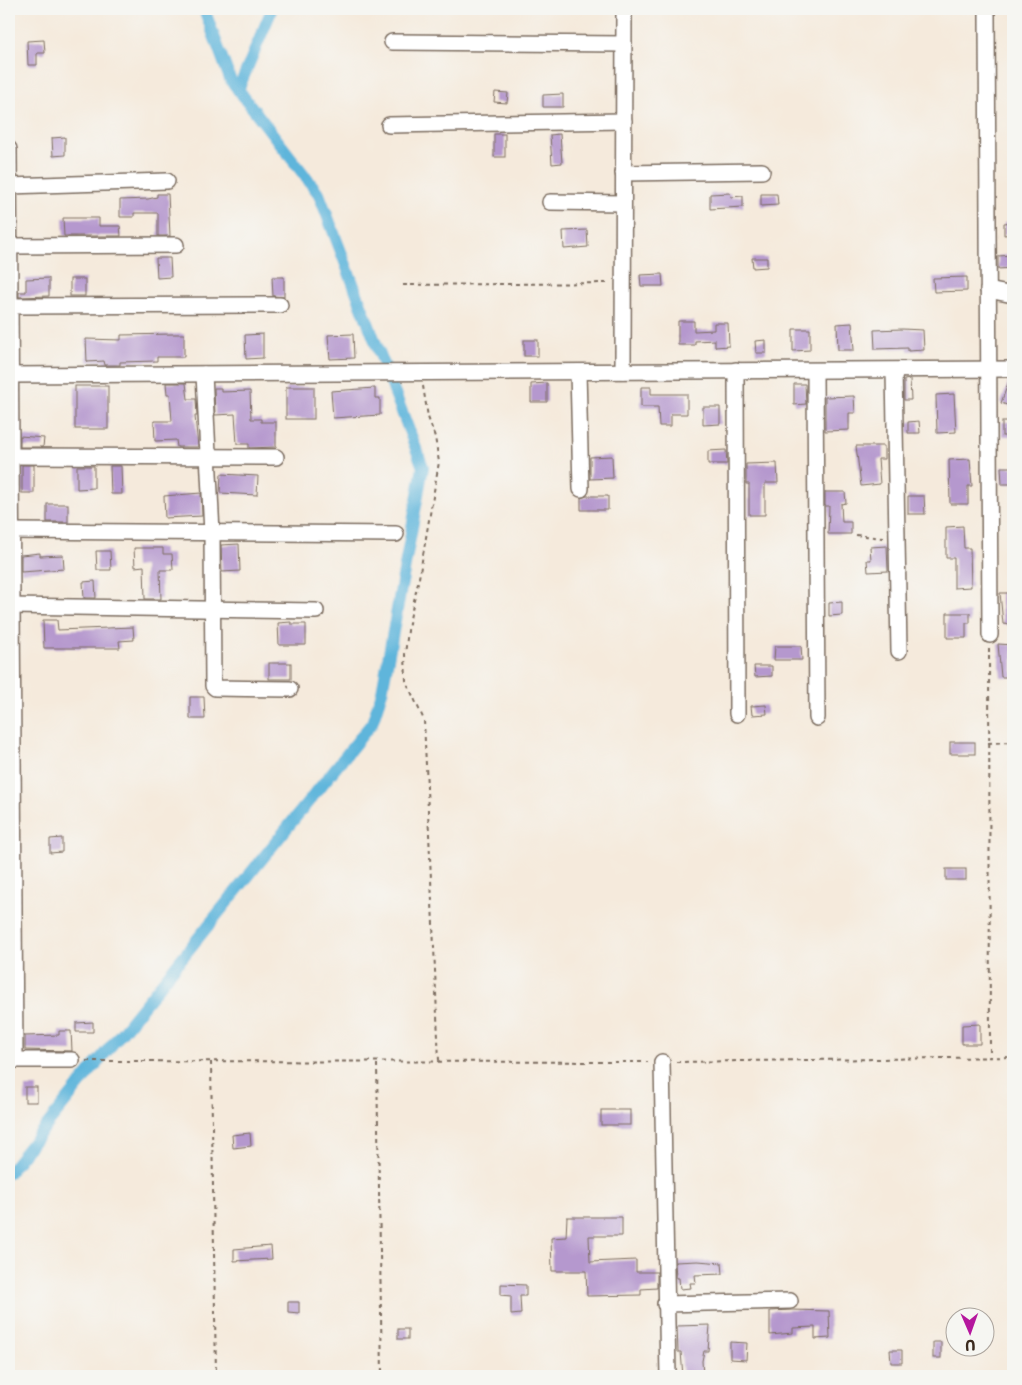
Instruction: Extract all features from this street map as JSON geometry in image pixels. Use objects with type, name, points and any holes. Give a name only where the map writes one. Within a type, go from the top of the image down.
[{"type":"street","points":[[623,371],[624,9]]},
{"type":"street","points":[[987,14],[990,635]]},
{"type":"street","points":[[392,42],[624,44]]},
{"type":"street","points":[[388,125],[624,121]]},
{"type":"street","points":[[9,149],[12,456],[12,1060],[72,1060]]},
{"type":"street","points":[[624,173],[762,172]]},
{"type":"street","points":[[9,186],[167,181]]},
{"type":"street","points":[[550,202],[623,203]]},
{"type":"street","points":[[10,246],[176,245]]},
{"type":"street","points":[[988,290],[1013,295]]},
{"type":"street","points":[[11,306],[280,305]]},
{"type":"street","points":[[10,374],[1013,369]]},
{"type":"street","points":[[736,370],[737,714]]},
{"type":"street","points":[[815,371],[818,718]]},
{"type":"street","points":[[894,371],[900,651]]},
{"type":"street","points":[[578,372],[581,488]]},
{"type":"street","points":[[204,374],[210,456],[214,609],[212,669],[215,688],[290,689]]},
{"type":"street","points":[[12,456],[276,457]]},
{"type":"street","points":[[11,531],[396,534]]},
{"type":"street","points":[[12,606],[316,611]]},
{"type":"street","points":[[662,1062],[665,1304],[668,1376]]},
{"type":"street","points":[[665,1304],[790,1301]]},
{"type":"path","points":[[403,286],[623,283]]},
{"type":"path","points":[[421,373],[428,417],[435,437],[439,462],[419,578],[409,623],[405,674],[412,697],[420,708],[424,720],[439,1061]]},
{"type":"path","points":[[856,536],[898,540]]},
{"type":"path","points":[[990,635],[988,743],[990,1058]]},
{"type":"path","points":[[988,743],[1013,742]]},
{"type":"path","points":[[72,1060],[122,1062],[377,1063],[439,1061],[662,1062],[1013,1057]]},
{"type":"path","points":[[211,1062],[216,1376]]},
{"type":"path","points":[[377,1063],[382,1376]]},
{"type":"building","points":[[44,40],[45,53],[37,53],[37,65],[28,65],[27,41]]},
{"type":"building","points":[[495,92],[508,93],[507,103],[494,102]]},
{"type":"building","points":[[563,94],[563,107],[543,107],[543,95]]},
{"type":"building","points":[[494,134],[505,134],[505,157],[494,157]]},
{"type":"building","points":[[560,134],[562,163],[552,164],[550,135]]},
{"type":"building","points":[[65,137],[65,155],[53,156],[52,138]]},
{"type":"building","points":[[730,193],[731,197],[743,196],[743,207],[710,209],[710,194]]},
{"type":"building","points":[[157,194],[168,194],[170,236],[158,236],[158,213],[134,213],[134,217],[120,217],[120,200],[148,199],[157,197]]},
{"type":"building","points":[[761,194],[777,194],[778,205],[761,206]]},
{"type":"building","points":[[63,218],[99,218],[99,226],[120,226],[121,236],[64,236]]},
{"type":"building","points":[[1013,222],[1013,234],[1004,235],[1004,223]]},
{"type":"building","points":[[587,230],[588,247],[564,249],[563,231]]},
{"type":"building","points":[[1013,255],[1013,268],[998,269],[998,256]]},
{"type":"building","points":[[156,258],[170,258],[171,277],[157,278]]},
{"type":"building","points":[[752,258],[767,258],[767,267],[753,268]]},
{"type":"building","points":[[662,274],[663,286],[641,286],[640,275]]},
{"type":"building","points":[[272,277],[284,277],[284,297],[273,296]]},
{"type":"building","points":[[967,277],[967,291],[934,292],[933,278]]},
{"type":"building","points":[[49,278],[49,296],[19,297],[19,292],[26,292],[26,279]]},
{"type":"building","points":[[70,279],[85,279],[85,296],[70,296]]},
{"type":"building","points":[[678,321],[694,321],[694,331],[714,330],[714,323],[728,323],[729,346],[715,347],[715,340],[695,341],[695,345],[678,345]]},
{"type":"building","points":[[852,323],[854,350],[838,350],[837,324]]},
{"type":"building","points":[[793,329],[810,329],[810,350],[793,351]]},
{"type":"building","points":[[874,330],[923,330],[924,350],[908,351],[908,348],[875,349]]},
{"type":"building","points":[[184,334],[184,357],[157,357],[157,361],[120,362],[120,365],[105,365],[104,361],[87,362],[86,339],[121,340],[121,335]]},
{"type":"building","points":[[263,334],[263,358],[246,359],[245,335]]},
{"type":"building","points":[[353,334],[354,358],[330,359],[328,335]]},
{"type":"building","points":[[524,340],[538,340],[538,356],[524,356]]},
{"type":"building","points":[[766,340],[766,353],[756,353],[755,341]]},
{"type":"building","points":[[1010,378],[1013,378],[1013,407],[1001,403]]},
{"type":"building","points":[[910,379],[911,400],[904,400],[904,380]]},
{"type":"building","points":[[166,383],[186,383],[188,399],[196,399],[197,416],[195,416],[198,447],[177,447],[176,440],[155,441],[154,421],[172,421],[170,394],[167,394]]},
{"type":"building","points":[[547,383],[547,402],[531,402],[531,384]]},
{"type":"building","points":[[794,384],[805,384],[806,404],[794,405]]},
{"type":"building","points":[[75,386],[108,386],[108,429],[75,429]]},
{"type":"building","points":[[286,387],[314,387],[314,419],[286,419]]},
{"type":"building","points":[[641,387],[651,387],[651,394],[687,394],[687,414],[671,414],[671,426],[659,426],[658,407],[641,407]]},
{"type":"building","points":[[214,388],[221,388],[221,392],[250,391],[251,419],[261,419],[261,422],[276,422],[276,447],[249,448],[249,444],[237,444],[235,414],[215,415]]},
{"type":"building","points":[[375,388],[375,398],[380,398],[380,415],[333,418],[331,391]]},
{"type":"building","points":[[954,394],[956,432],[937,433],[936,395]]},
{"type":"building","points":[[854,396],[855,413],[849,413],[849,430],[825,431],[825,397]]},
{"type":"building","points":[[703,407],[720,407],[720,424],[703,425]]},
{"type":"building","points":[[919,421],[920,433],[908,433],[908,422]]},
{"type":"building","points":[[1002,422],[1013,422],[1013,436],[1002,436]]},
{"type":"building","points":[[20,436],[44,438],[43,447],[20,447]]},
{"type":"building","points":[[856,446],[884,446],[884,459],[878,459],[880,484],[861,486]]},
{"type":"building","points":[[726,450],[727,464],[708,464],[708,451]]},
{"type":"building","points":[[612,456],[613,478],[590,479],[590,457]]},
{"type":"building","points":[[970,459],[972,486],[968,486],[968,504],[950,504],[949,460]]},
{"type":"building","points":[[777,463],[778,483],[765,483],[765,515],[749,515],[749,484],[746,484],[746,464]]},
{"type":"building","points":[[22,465],[34,465],[34,493],[22,493]]},
{"type":"building","points":[[77,466],[94,466],[94,488],[77,489]]},
{"type":"building","points":[[110,466],[121,466],[122,494],[111,494]]},
{"type":"building","points":[[1001,467],[1013,467],[1013,484],[1002,484]]},
{"type":"building","points":[[221,474],[258,476],[257,495],[220,493]]},
{"type":"building","points":[[825,492],[845,492],[846,503],[841,504],[842,522],[851,522],[851,534],[828,534],[829,506],[825,506]]},
{"type":"building","points":[[201,493],[202,516],[165,518],[164,496]]},
{"type":"building","points":[[587,496],[608,496],[608,510],[581,510],[581,498]]},
{"type":"building","points":[[908,496],[924,496],[925,514],[908,514]]},
{"type":"building","points":[[47,504],[68,504],[68,522],[47,522]]},
{"type":"building","points":[[963,526],[964,548],[970,548],[971,587],[954,588],[954,558],[946,558],[946,527]]},
{"type":"building","points":[[239,544],[240,571],[222,572],[221,545]]},
{"type":"building","points":[[887,546],[888,571],[868,572],[867,560],[871,560],[870,547]]},
{"type":"building","points":[[134,548],[163,548],[163,554],[172,554],[173,570],[160,570],[161,599],[145,599],[144,566],[135,567]]},
{"type":"building","points":[[96,551],[110,551],[111,570],[97,570]]},
{"type":"building","points":[[40,553],[40,556],[63,555],[64,569],[21,572],[21,555]]},
{"type":"building","points":[[95,581],[96,598],[84,598],[83,582]]},
{"type":"building","points":[[1000,593],[1013,593],[1013,625],[1003,624]]},
{"type":"building","points":[[842,602],[842,615],[829,616],[829,603]]},
{"type":"building","points":[[947,613],[970,613],[970,623],[966,623],[966,638],[947,638]]},
{"type":"building","points":[[43,620],[57,620],[58,630],[133,627],[134,640],[119,641],[120,648],[44,648]]},
{"type":"building","points":[[291,622],[291,624],[306,624],[306,645],[279,645],[278,623]]},
{"type":"building","points":[[998,644],[1013,645],[1013,677],[1001,677]]},
{"type":"building","points":[[775,646],[801,646],[802,660],[774,660]]},
{"type":"building","points":[[269,663],[291,663],[291,679],[269,679]]},
{"type":"building","points":[[754,666],[772,666],[772,676],[755,677]]},
{"type":"building","points":[[190,697],[204,697],[205,719],[190,719]]},
{"type":"building","points":[[766,705],[767,714],[752,715],[751,706]]},
{"type":"building","points":[[950,742],[975,742],[975,754],[950,754]]},
{"type":"building","points":[[62,838],[62,852],[50,853],[50,839]]},
{"type":"building","points":[[946,869],[966,869],[966,880],[946,880]]},
{"type":"building","points":[[93,1022],[93,1032],[76,1032],[76,1023]]},
{"type":"building","points":[[980,1024],[980,1044],[962,1044],[962,1025]]},
{"type":"building","points":[[59,1031],[71,1031],[72,1051],[25,1050],[25,1036],[59,1035]]},
{"type":"building","points":[[25,1087],[37,1087],[37,1102],[25,1102]]},
{"type":"building","points":[[601,1110],[630,1110],[630,1125],[601,1125]]},
{"type":"building","points":[[250,1133],[251,1146],[233,1148],[232,1135]]},
{"type":"building","points":[[567,1217],[622,1217],[622,1236],[589,1236],[590,1262],[636,1260],[636,1272],[657,1272],[657,1288],[641,1289],[641,1295],[587,1296],[586,1271],[552,1271],[551,1238],[566,1237]]},
{"type":"building","points":[[271,1246],[272,1259],[234,1261],[234,1249]]},
{"type":"building","points":[[675,1262],[722,1263],[723,1274],[695,1275],[696,1283],[690,1283],[691,1288],[680,1289],[679,1278],[676,1278]]},
{"type":"building","points":[[501,1284],[526,1285],[526,1296],[520,1296],[521,1314],[511,1315],[511,1296],[501,1295]]},
{"type":"building","points":[[288,1302],[299,1302],[299,1313],[288,1312]]},
{"type":"building","points":[[770,1311],[829,1311],[830,1338],[815,1339],[815,1327],[793,1328],[793,1333],[770,1335]]},
{"type":"building","points":[[710,1325],[708,1351],[704,1351],[702,1361],[703,1375],[683,1376],[681,1352],[678,1352],[677,1326]]},
{"type":"building","points":[[398,1329],[408,1329],[408,1339],[398,1339]]},
{"type":"building","points":[[730,1342],[747,1343],[746,1360],[730,1359]]},
{"type":"building","points":[[933,1342],[941,1342],[941,1358],[933,1358]]},
{"type":"building","points":[[890,1350],[902,1350],[902,1363],[891,1363]]},
{"type":"waterway","points":[[9,1172],[372,723],[382,692],[423,467],[319,194],[230,79],[204,9]]},
{"type":"waterway","points":[[238,90],[271,9]]}]
